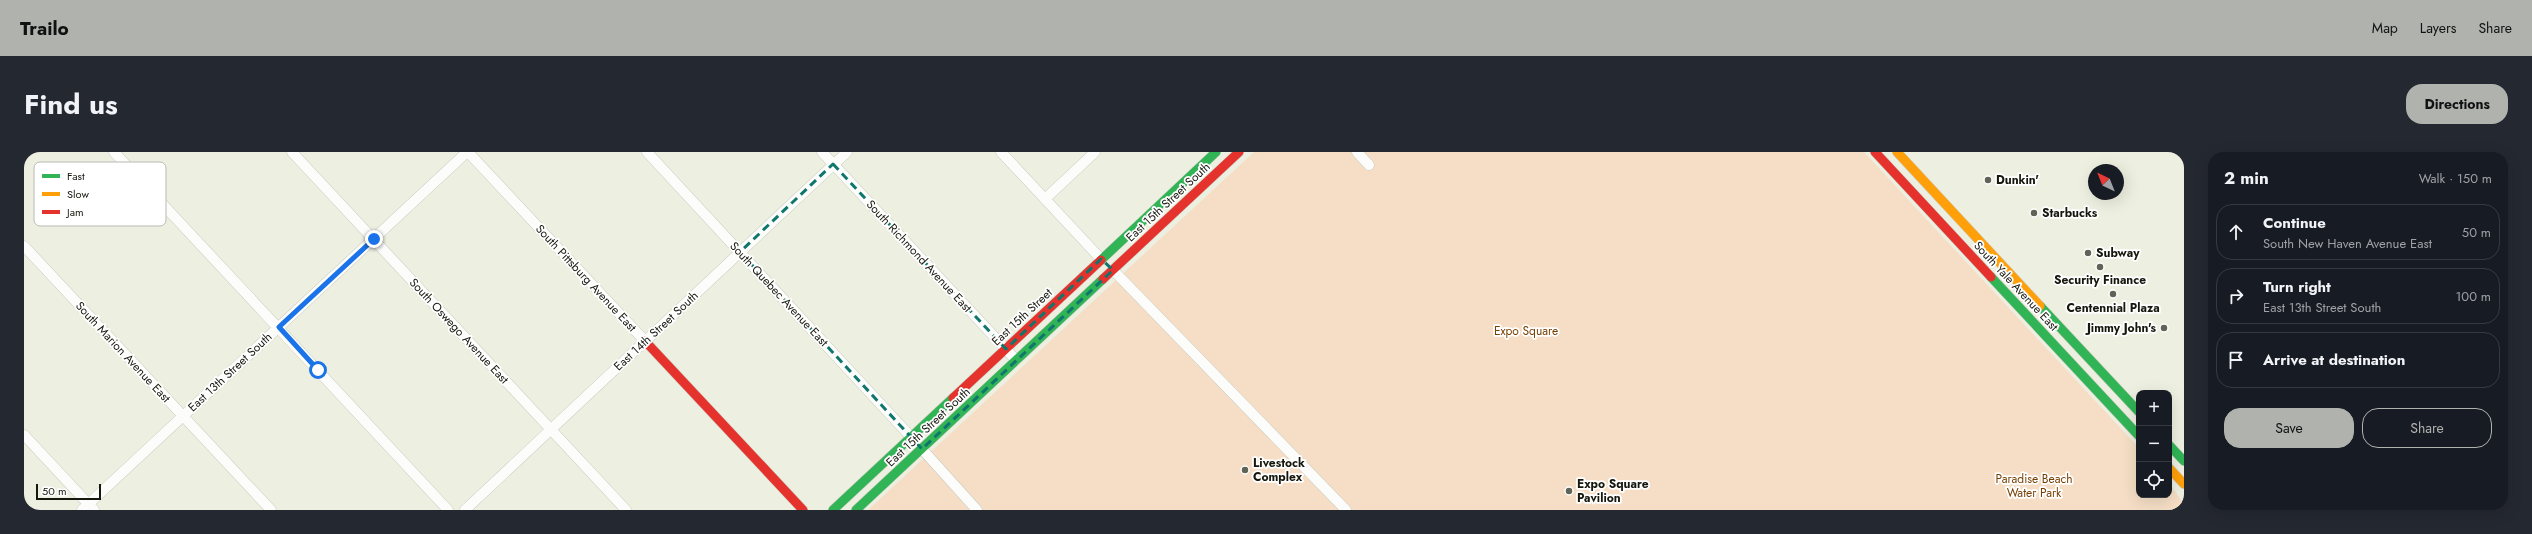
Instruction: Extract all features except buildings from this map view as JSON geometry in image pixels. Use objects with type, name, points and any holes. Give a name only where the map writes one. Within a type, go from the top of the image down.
[{"type":"main road","name":"East 15th Street South","points":[[1101,259],[1216,152]]},
{"type":"main road","name":"East 15th Street South","points":[[1113,270],[1239,152]]},
{"type":"main road","name":"South Yale Avenue East","points":[[1875,152],[2136,433]]},
{"type":"main road","name":"South Yale Avenue East","points":[[1897,152],[2136,409]]},
{"type":"main road","points":[[1926,206],[1938,196]]},
{"type":"main road","points":[[1016,360],[1113,270],[1101,259]]},
{"type":"main road","name":"East 15th Street","points":[[960,392],[1101,259]]},
{"type":"main road","points":[[1986,271],[1998,260]]},
{"type":"main road","name":"South Pittsburg Avenue East","points":[[645,341],[803,510]]},
{"type":"main road","points":[[2065,356],[2077,346]]},
{"type":"main road","name":"East 15th Street South","points":[[856,510],[1016,360]]},
{"type":"main road","name":"East 15th Street South","points":[[833,510],[960,392]]},
{"type":"main road","points":[[911,437],[922,449]]},
{"type":"main road","points":[[2172,448],[2184,461]]},
{"type":"main road","points":[[2172,471],[2184,484]]},
{"type":"street","points":[[114,152],[123,162]]},
{"type":"street","name":"South Oswego Avenue East","points":[[292,152],[626,510]]},
{"type":"street","name":"East 13th Street South","points":[[88,508],[183,416],[468,152]]},
{"type":"street","name":"South Pittsburg Avenue East","points":[[468,152],[645,341]]},
{"type":"street","name":"South Quebec Avenue East","points":[[647,152],[911,437]]},
{"type":"street","name":"South Richmond Avenue East","points":[[822,152],[1016,360]]},
{"type":"street","name":"East 14th Street South","points":[[464,510],[847,152]]},
{"type":"street","points":[[1001,152],[1101,259]]},
{"type":"street","points":[[1045,199],[1095,152]]},
{"type":"street","points":[[1357,152],[1369,165]]},
{"type":"street","points":[[166,207],[448,510]]},
{"type":"street","name":"South Marion Avenue East","points":[[24,246],[271,510]]},
{"type":"street","points":[[1113,270],[1346,510]]},
{"type":"street","points":[[24,435],[88,508]]},
{"type":"street","points":[[922,449],[977,510]]},
{"type":"highlighted area","points":[[833,164],[1006,349],[1101,259],[1113,270],[922,449],[740,252]]},
{"type":"green space","name":"Expo Square","points":[[1254,152],[1864,152],[2136,445],[2136,498],[2172,498],[2172,487],[2184,504],[2184,510],[868,510]]},
{"type":"traffic: fast","points":[[1101,260],[1216,152]]},
{"type":"traffic: fast","points":[[1991,277],[2136,433]]},
{"type":"traffic: fast","points":[[856,510],[1103,279]]},
{"type":"traffic: fast","points":[[2040,306],[2136,409]]},
{"type":"traffic: fast","points":[[833,510],[953,398]]},
{"type":"traffic: fast","points":[[2172,448],[2184,461]]},
{"type":"traffic: slow","points":[[1897,152],[2040,306]]},
{"type":"traffic: slow","points":[[2172,471],[2184,484]]},
{"type":"traffic: jam","points":[[1103,279],[1239,152]]},
{"type":"traffic: jam","points":[[1875,152],[1991,277]]},
{"type":"traffic: jam","points":[[953,398],[1101,260]]},
{"type":"traffic: jam","points":[[645,341],[803,510]]},
{"type":"place","name":"Dunkin'","points":[[1988,180]]},
{"type":"place","name":"Starbucks","points":[[2034,213]]},
{"type":"place","name":"Subway","points":[[2088,253]]},
{"type":"place","name":"Security Finance","points":[[2100,267]]},
{"type":"place","name":"Centennial Plaza","points":[[2113,294]]},
{"type":"place","name":"Jimmy John's","points":[[2164,328]]},
{"type":"place","name":"Livestock Complex","points":[[1245,470]]},
{"type":"place","name":"Expo Square Pavilion","points":[[1569,491]]},
{"type":"route","points":[[318,370],[279,327],[374,239]]},
{"type":"park label","name":"Paradise Beach Water Park","points":[[2034,486]]}]
